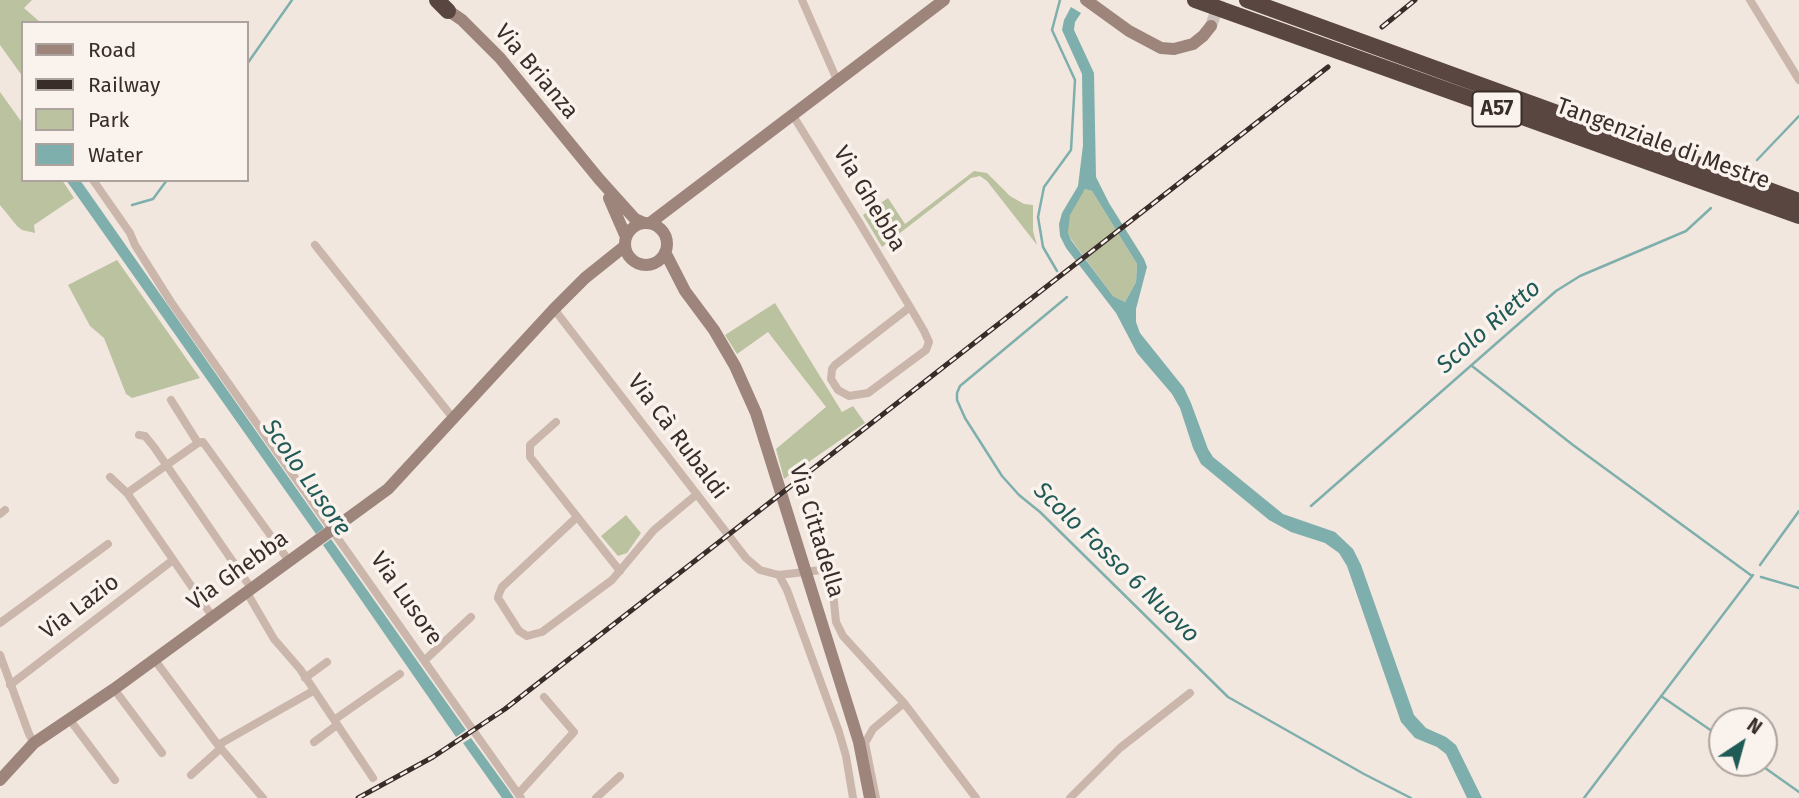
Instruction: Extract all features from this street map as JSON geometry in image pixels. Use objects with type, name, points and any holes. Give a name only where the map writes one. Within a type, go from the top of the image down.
[{"type":"highway","name":"Tangenziale di Mestre","points":[[1195,0],[1799,216]]},
{"type":"highway","name":"Tangenziale di Mestre","points":[[1247,0],[1799,201]]},
{"type":"street","points":[[802,0],[837,80]]},
{"type":"street","points":[[687,197],[671,216],[666,252],[662,258],[650,264],[634,261],[625,241],[634,227],[647,223],[687,197],[944,0]]},
{"type":"street","points":[[1750,0],[1799,80]]},
{"type":"street","points":[[1089,2],[1129,31],[1161,48],[1174,49],[1193,44],[1211,26]]},
{"type":"street","name":"Via Brianza","points":[[439,4],[484,40],[599,179],[635,219],[647,223]]},
{"type":"street","name":"Via Ghebba","points":[[792,114],[911,309],[929,342],[926,350],[868,393],[849,396],[838,390],[831,379],[835,365],[911,309]]},
{"type":"street","name":"Via Brianza","points":[[599,179],[614,206],[625,241]]},
{"type":"street","name":"Via Lusore","points":[[94,182],[130,233],[171,302],[520,796]]},
{"type":"street","points":[[647,223],[660,228],[666,237]]},
{"type":"street","name":"Via Ghebba","points":[[0,780],[34,743],[114,689],[388,489],[554,309],[625,241]]},
{"type":"street","points":[[315,246],[453,418]]},
{"type":"street","name":"Via Cittadella","points":[[666,252],[685,291],[722,343],[743,380],[764,434],[852,718],[873,798]]},
{"type":"street","name":"Via Ghebba","points":[[594,271],[619,260],[634,261]]},
{"type":"street","name":"Via Cittadella","points":[[650,264],[664,271],[685,291]]},
{"type":"street","name":"Via Cà Rubaldi","points":[[554,309],[746,558],[760,570],[779,575]]},
{"type":"street","points":[[171,400],[198,443]]},
{"type":"street","points":[[556,422],[530,445],[528,453],[620,571]]},
{"type":"street","points":[[139,435],[145,436],[166,466],[249,590],[274,639],[305,678],[373,778]]},
{"type":"street","points":[[127,493],[198,443],[204,442],[289,561]]},
{"type":"street","points":[[110,477],[127,493],[212,616]]},
{"type":"street","points":[[577,517],[500,590],[498,598],[519,631],[531,636],[542,632],[612,580],[654,530],[697,495]]},
{"type":"street","points":[[0,623],[108,544]]},
{"type":"street","name":"Via Lazio","points":[[10,685],[173,560]]},
{"type":"street","points":[[853,798],[839,732],[787,590],[779,575],[821,570],[828,573],[832,582],[836,622],[842,636],[904,703],[976,798]]},
{"type":"street","points":[[425,660],[471,617]]},
{"type":"street","points":[[0,655],[34,743]]},
{"type":"street","points":[[154,659],[263,798]]},
{"type":"street","points":[[305,678],[327,662]]},
{"type":"street","points":[[314,742],[400,674]]},
{"type":"street","points":[[114,689],[162,753]]},
{"type":"street","points":[[191,775],[220,746],[313,691]]},
{"type":"street","points":[[1070,798],[1120,748],[1190,693]]},
{"type":"street","points":[[520,796],[574,732],[544,697]]},
{"type":"street","points":[[873,798],[865,744],[873,729],[904,703]]},
{"type":"street","points":[[852,718],[862,728],[873,729]]},
{"type":"street","points":[[70,720],[115,780]]},
{"type":"street","points":[[596,798],[620,776]]},
{"type":"green space","points":[[0,0],[32,0],[24,8],[39,21],[21,21],[21,74],[0,45]]},
{"type":"green space","points":[[0,92],[21,121],[21,182],[63,182],[74,198],[34,225],[35,233],[17,226],[0,205]]},
{"type":"green space","points":[[974,171],[987,173],[1010,196],[1024,204],[1033,205],[1033,231],[1037,245],[987,181],[980,176],[971,178],[882,247],[863,215],[888,198],[905,224]]},
{"type":"green space","points":[[1085,189],[1092,191],[1137,264],[1136,282],[1125,302],[1113,296],[1068,232],[1068,220],[1073,207]]},
{"type":"green space","points":[[117,260],[200,378],[132,398],[126,394],[104,338],[90,326],[68,285]]},
{"type":"green space","points":[[775,303],[842,412],[853,406],[865,423],[784,479],[776,449],[826,407],[768,332],[737,354],[725,335]]},
{"type":"green space","points":[[626,515],[641,533],[627,553],[618,556],[601,536]]},
{"type":"water","points":[[1071,7],[1081,13],[1075,22],[1074,30],[1094,73],[1096,177],[1147,267],[1136,309],[1136,322],[1140,333],[1184,388],[1213,457],[1283,514],[1335,532],[1353,549],[1414,715],[1426,728],[1456,745],[1482,798],[1467,798],[1446,754],[1415,738],[1401,722],[1347,566],[1339,553],[1325,543],[1291,532],[1269,520],[1201,464],[1172,394],[1137,353],[1116,313],[1066,248],[1060,236],[1059,224],[1062,213],[1078,186],[1083,145],[1082,74],[1062,30]],"holes":[[[1085,189],[1092,191],[1137,264],[1136,282],[1125,302],[1113,296],[1071,240],[1068,232],[1070,215]]]},
{"type":"water","points":[[67,182],[81,182],[324,528],[316,534]]},
{"type":"water","points":[[331,539],[466,730],[456,737],[323,545]]},
{"type":"water","points":[[471,738],[514,798],[502,798],[463,743]]},
{"type":"waterway","points":[[248,63],[292,0]]},
{"type":"waterway","name":"Scolo Fosso 6 Nuovo","points":[[1057,271],[1043,247],[1038,217],[1044,187],[1071,150],[1075,80],[1052,30],[1060,0]]},
{"type":"waterway","name":"Scolo Rietto","points":[[1757,160],[1799,116]]},
{"type":"waterway","points":[[132,205],[153,199],[166,182]]},
{"type":"waterway","name":"Scolo Rietto","points":[[1311,506],[1556,291],[1580,276],[1686,231],[1711,208]]},
{"type":"waterway","name":"Scolo Fosso 6 Nuovo","points":[[1067,297],[960,386],[957,393],[957,400],[965,418],[1002,476],[1228,697],[1411,798]]},
{"type":"waterway","points":[[1472,366],[1573,445],[1752,576]]},
{"type":"waterway","points":[[1760,565],[1799,511]]},
{"type":"waterway","points":[[1584,798],[1753,575]]},
{"type":"waterway","points":[[1761,577],[1799,588]]},
{"type":"waterway","points":[[1661,696],[1708,728]]},
{"type":"waterway","points":[[1778,777],[1799,792]]},
{"type":"tunnel","points":[[1211,26],[1220,0]]},
{"type":"railway","points":[[1382,27],[1415,0]]},
{"type":"railway","points":[[358,798],[433,757],[505,709],[1328,67]]},
{"type":"water label","name":"Scolo Lusore","points":[[306,478]]}]
